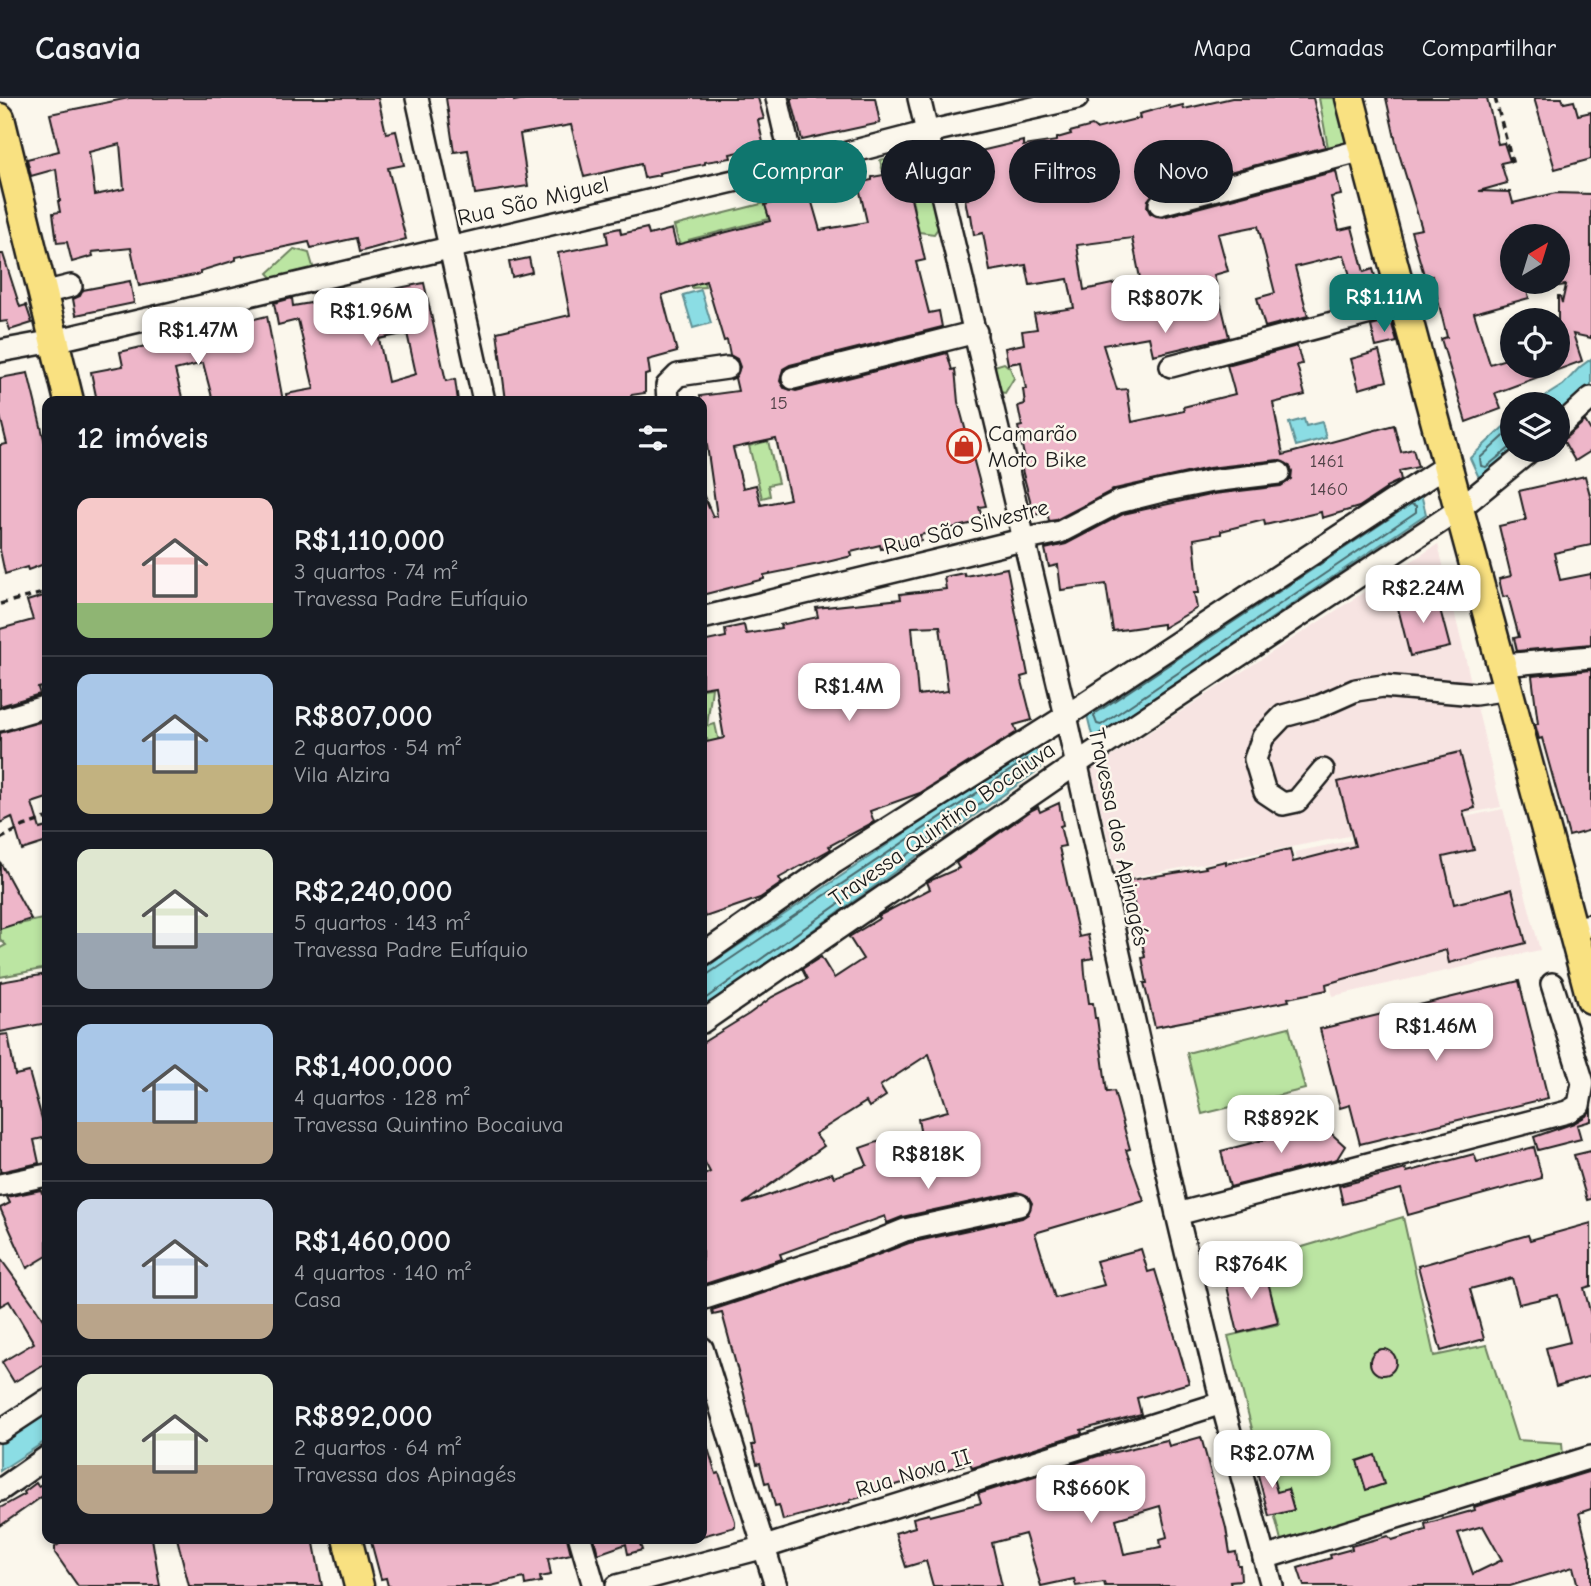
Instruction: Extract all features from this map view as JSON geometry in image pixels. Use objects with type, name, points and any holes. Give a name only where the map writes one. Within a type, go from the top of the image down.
[{"type":"main road","points":[[1350,98],[1458,510],[1582,926],[1591,999]]},
{"type":"main road","points":[[0,118],[68,396]]},
{"type":"main road","points":[[348,1544],[359,1586]]},
{"type":"street","points":[[417,98],[483,396]]},
{"type":"street","points":[[776,98],[786,140]]},
{"type":"street","name":"Travessa dos Apinagés","points":[[919,98],[1066,716],[1177,1214],[1222,1403],[1272,1586]]},
{"type":"street","name":"Rua São Miguel","points":[[867,148],[1077,98]]},
{"type":"street","points":[[1160,204],[1363,150]]},
{"type":"street","name":"Rua São Miguel","points":[[0,351],[54,341],[728,182]]},
{"type":"street","points":[[43,293],[71,286]]},
{"type":"street","points":[[1171,366],[1404,304]]},
{"type":"street","points":[[793,378],[976,332]]},
{"type":"street","points":[[667,396],[667,386],[678,375],[727,368]]},
{"type":"street","points":[[1570,417],[1591,398]]},
{"type":"street","name":"Travessa Quintino Bocaiuva","points":[[707,1019],[1076,764],[1458,510],[1516,462]]},
{"type":"street","name":"Travessa Quintino Bocaiuva","points":[[707,952],[835,862],[1066,716],[1447,465]]},
{"type":"street","name":"Rua São Silvestre","points":[[707,617],[1060,533],[1118,502],[1212,481],[1279,473]]},
{"type":"street","points":[[1323,770],[1297,801],[1283,804],[1265,792],[1255,759],[1263,737],[1283,716],[1320,706],[1356,690],[1384,686],[1475,694],[1506,677],[1591,657]]},
{"type":"street","points":[[0,720],[42,707]]},
{"type":"street","points":[[1177,1214],[1567,1112],[1579,1105],[1583,1083],[1552,984]]},
{"type":"street","points":[[0,1185],[42,1176]]},
{"type":"street","points":[[707,1297],[868,1245],[905,1230],[1019,1205]]},
{"type":"street","points":[[707,1364],[776,1586]]},
{"type":"street","points":[[0,1431],[42,1403]]},
{"type":"street","name":"Rua Nova II","points":[[617,1586],[765,1547],[1222,1403]]},
{"type":"street","points":[[1264,1558],[1591,1457]]},
{"type":"street","points":[[0,1490],[42,1461]]},
{"type":"street","points":[[582,1544],[594,1586]]},
{"type":"path","points":[[1495,98],[1513,165]]},
{"type":"path","points":[[0,604],[42,593]]},
{"type":"path","points":[[0,839],[42,820]]},
{"type":"shaded area","points":[[1438,544],[1501,807],[1118,880],[1091,770]]},
{"type":"shaded area","points":[[1503,809],[1540,950],[1333,996],[1295,852]]},
{"type":"green space","points":[[1319,98],[1346,98],[1355,147],[1329,153]]},
{"type":"green space","points":[[765,203],[769,219],[688,240],[696,240],[705,287],[692,288],[674,226]]},
{"type":"green space","points":[[913,203],[935,203],[940,225],[934,234],[919,232]]},
{"type":"green space","points":[[294,249],[309,253],[314,270],[275,281],[268,273]]},
{"type":"green space","points":[[218,315],[225,340],[197,347],[191,322]]},
{"type":"green space","points":[[1004,363],[1010,368],[1014,378],[1005,393],[994,391],[991,367]]},
{"type":"green space","points":[[768,441],[778,483],[768,485],[770,496],[762,498],[749,446]]},
{"type":"green space","points":[[707,688],[712,688],[707,726]]},
{"type":"green space","points":[[715,724],[721,751],[710,753],[707,726]]},
{"type":"green space","points":[[18,909],[19,924],[42,919],[42,969],[0,977],[0,948],[6,945],[0,939],[0,924]]},
{"type":"green space","points":[[1289,1027],[1305,1089],[1202,1114],[1187,1053]]},
{"type":"green space","points":[[1403,1217],[1434,1356],[1487,1345],[1517,1440],[1562,1443],[1563,1456],[1283,1548],[1228,1336],[1280,1324],[1263,1269],[1279,1254]]},
{"type":"water","points":[[701,290],[711,323],[693,328],[683,295]]},
{"type":"water","points":[[1591,359],[1591,387],[1570,407],[1570,392],[1552,392],[1563,385]]},
{"type":"water","points":[[1304,419],[1306,426],[1322,422],[1326,438],[1296,446],[1289,423]]},
{"type":"water","points":[[1500,430],[1500,462],[1503,462],[1480,480],[1470,458]]},
{"type":"water","points":[[1420,490],[1426,514],[1093,739],[1086,711]]},
{"type":"water","points":[[1035,745],[1041,768],[707,1005],[707,967]]},
{"type":"water","points":[[42,1411],[42,1443],[0,1471],[0,1440]]},
{"type":"building","points":[[129,98],[378,98],[386,133],[396,131],[404,165],[388,168],[406,239],[359,252],[356,238],[311,248],[309,242],[236,257],[236,260],[200,271],[200,274],[139,286],[131,248],[92,252],[93,256],[72,262],[67,242],[57,243],[53,213],[60,212],[56,169],[31,176],[27,159],[59,151],[50,114]],"holes":[[[120,144],[124,189],[95,195],[89,152]]]},
{"type":"building","points":[[446,98],[514,98],[514,101],[530,98],[758,98],[764,119],[758,120],[762,140],[728,140],[728,158],[644,178],[641,164],[584,177],[571,125],[520,134],[528,186],[475,194],[468,150],[454,152]]},
{"type":"building","points":[[791,98],[875,98],[880,123],[802,140]]},
{"type":"building","points":[[1232,98],[1313,98],[1325,147],[1233,171],[1233,140],[1134,140],[1134,203],[1148,203],[1150,213],[1163,217],[1216,203],[1233,203],[1233,198],[1336,171],[1341,195],[1331,197],[1339,230],[1352,227],[1364,272],[1373,269],[1381,297],[1358,303],[1344,255],[1295,267],[1308,316],[1265,327],[1257,298],[1275,293],[1258,226],[1218,234],[1228,271],[1214,275],[1229,337],[1153,355],[1149,337],[1103,345],[1117,390],[1127,389],[1132,422],[1184,411],[1183,407],[1235,394],[1227,365],[1297,346],[1302,364],[1297,365],[1305,395],[1273,403],[1283,455],[1394,425],[1401,452],[1413,449],[1418,467],[1399,471],[1401,480],[1386,487],[1359,507],[1322,518],[1321,512],[1265,525],[1264,520],[1221,531],[1221,534],[1194,539],[1199,593],[1194,593],[1197,608],[1163,628],[1163,624],[1113,631],[1106,584],[1061,590],[1058,565],[1049,567],[1045,549],[1066,544],[1123,514],[1214,494],[1281,486],[1291,479],[1292,471],[1289,465],[1278,460],[1209,468],[1115,489],[1056,520],[1049,521],[1047,512],[1034,515],[1021,466],[1026,465],[1018,427],[1022,426],[1018,406],[1025,404],[1023,389],[1026,389],[1021,362],[1008,364],[1005,348],[1024,344],[1022,331],[1037,329],[1034,314],[1074,308],[1068,279],[1030,285],[1026,265],[990,271],[983,233],[974,235],[966,203],[995,203],[995,148],[1009,144],[1009,203],[1120,203],[1120,140],[1057,138],[1092,126],[1096,129],[1140,118],[1139,114],[1183,105],[1184,109]],"holes":[[[1132,238],[1140,278],[1084,290],[1077,245]]]},
{"type":"building","points":[[1386,98],[1487,98],[1498,144],[1504,143],[1510,161],[1501,163],[1507,183],[1479,191],[1510,192],[1513,203],[1556,193],[1591,194],[1591,338],[1573,334],[1582,361],[1570,365],[1570,308],[1558,308],[1558,296],[1562,303],[1564,294],[1570,294],[1570,224],[1500,224],[1500,294],[1528,294],[1529,298],[1474,313],[1490,364],[1500,361],[1500,378],[1536,378],[1495,393],[1500,409],[1466,422],[1441,339],[1447,337],[1432,276],[1425,278],[1411,231],[1422,229],[1397,147]]},
{"type":"building","points":[[1534,98],[1562,98],[1564,103],[1574,101],[1578,115],[1591,112],[1591,159],[1555,169]]},
{"type":"building","points":[[881,176],[881,203],[912,203],[925,260],[916,262],[929,313],[939,311],[942,327],[790,365],[783,369],[780,381],[784,388],[796,391],[947,353],[952,370],[955,369],[958,402],[986,506],[979,507],[983,521],[920,535],[921,541],[881,549],[880,545],[851,552],[852,556],[764,575],[764,579],[707,594],[707,503],[713,517],[717,516],[707,445],[707,396],[700,396],[738,391],[735,378],[740,367],[737,359],[730,355],[727,340],[724,341],[706,281],[662,295],[677,352],[648,360],[650,374],[645,375],[645,393],[631,396],[505,396],[497,332],[570,315],[558,253],[608,243],[606,231],[620,228],[621,234],[647,228],[649,235],[672,229],[676,245],[770,221],[765,205],[772,203],[812,203],[820,230],[867,222],[863,203],[867,203],[867,181],[872,180],[872,177]],"holes":[[[776,439],[790,499],[761,505],[756,485],[743,488],[733,448]]]},
{"type":"building","points":[[0,254],[3,254],[20,307],[26,305],[32,323],[10,330],[7,321],[0,322]]},
{"type":"building","points":[[529,258],[532,272],[512,277],[509,262]]},
{"type":"building","points":[[130,281],[134,303],[76,315],[73,299],[80,296],[83,290]]},
{"type":"building","points":[[424,283],[446,381],[455,379],[457,396],[286,396],[314,389],[298,320],[278,325],[274,303],[292,298],[293,306],[328,302],[371,291],[372,293]],"holes":[[[407,333],[416,374],[388,382],[379,339]]]},
{"type":"building","points":[[240,311],[242,322],[267,316],[282,396],[212,396],[203,363],[175,370],[182,396],[96,396],[91,372],[123,366],[120,352],[192,335],[195,347],[229,339],[224,314]]},
{"type":"building","points":[[1391,321],[1397,342],[1376,347],[1371,326]]},
{"type":"building","points":[[1379,351],[1387,381],[1359,389],[1351,359]]},
{"type":"building","points":[[28,373],[42,430],[42,565],[5,574],[0,550],[0,445],[7,444],[0,416],[0,378]]},
{"type":"building","points":[[1585,421],[1591,431],[1591,451],[1575,461],[1570,452],[1570,434]]},
{"type":"building","points":[[1585,476],[1591,499],[1591,545],[1554,553],[1560,580],[1591,574],[1591,644],[1517,651],[1514,638],[1519,637],[1508,596],[1503,597],[1499,579],[1511,576],[1499,526],[1526,520],[1519,491]]},
{"type":"building","points":[[1007,568],[1028,675],[1021,677],[1032,720],[1014,725],[1017,732],[920,793],[870,811],[874,822],[829,846],[831,849],[779,878],[782,883],[760,898],[707,916],[707,742],[724,738],[715,686],[707,687],[707,641],[726,637],[725,629],[744,625],[746,634],[781,628],[780,625],[818,617],[816,608],[901,599],[900,594],[946,589],[944,577],[964,573],[965,576]],"holes":[[[940,626],[948,691],[918,695],[912,627]]]},
{"type":"building","points":[[1436,594],[1450,647],[1410,656],[1397,604]]},
{"type":"building","points":[[42,596],[42,687],[38,688],[40,694],[0,706],[0,629],[33,620],[27,601]]},
{"type":"building","points":[[1591,670],[1591,830],[1569,836],[1542,738],[1539,739],[1535,724],[1538,724],[1532,676]]},
{"type":"building","points":[[42,721],[42,800],[32,803],[42,828],[42,844],[22,850],[12,817],[0,823],[0,733]]},
{"type":"building","points":[[1460,752],[1475,808],[1463,811],[1474,850],[1443,857],[1454,904],[1512,889],[1526,943],[1449,963],[1446,950],[1326,984],[1327,990],[1288,998],[1289,1001],[1155,1027],[1144,983],[1147,983],[1142,958],[1145,957],[1134,903],[1129,904],[1124,881],[1206,868],[1205,866],[1226,861],[1226,864],[1290,849],[1293,862],[1355,846],[1338,782]]},
{"type":"building","points":[[1059,803],[1063,825],[1060,826],[1065,846],[1059,847],[1079,937],[1088,935],[1093,958],[1084,960],[1085,974],[1089,1003],[1093,1003],[1097,1018],[1107,1092],[1114,1091],[1130,1149],[1126,1150],[1144,1201],[1035,1233],[1055,1298],[1104,1285],[1096,1261],[1141,1249],[1148,1272],[1155,1270],[1189,1383],[1137,1398],[1141,1414],[1081,1430],[1082,1433],[972,1468],[970,1463],[862,1495],[850,1502],[783,1520],[779,1505],[775,1506],[769,1482],[765,1483],[760,1463],[757,1464],[744,1394],[722,1313],[713,1315],[712,1310],[909,1243],[1022,1218],[1028,1214],[1032,1203],[1028,1196],[1017,1192],[902,1217],[887,1223],[885,1216],[780,1254],[782,1259],[707,1283],[707,1174],[710,1172],[707,1166],[707,1040],[772,997],[807,979],[802,969],[821,957],[834,978],[863,959],[849,937],[880,918],[878,916],[930,889],[927,882],[959,868],[956,863],[1038,807],[1040,812]],"holes":[[[929,1054],[948,1111],[918,1119],[925,1158],[891,1164],[883,1140],[860,1148],[867,1165],[834,1177],[832,1173],[743,1204],[824,1146],[815,1134],[866,1102],[869,1107],[886,1096],[880,1086]]]},
{"type":"building","points":[[0,862],[31,919],[0,929]]},
{"type":"building","points":[[42,975],[42,1024],[0,1032],[0,982]]},
{"type":"building","points":[[1519,981],[1548,1098],[1360,1144],[1350,1105],[1340,1108],[1320,1029]]},
{"type":"building","points":[[8,1034],[15,1075],[29,1072],[42,1119],[42,1138],[34,1140],[39,1163],[0,1172],[0,1035]]},
{"type":"building","points":[[1591,1110],[1591,1121],[1577,1125],[1581,1139],[1538,1150],[1534,1137],[1574,1123]]},
{"type":"building","points":[[1306,1124],[1323,1126],[1345,1146],[1337,1159],[1230,1187],[1221,1151],[1294,1132]]},
{"type":"building","points":[[1534,1147],[1542,1178],[1408,1215],[1401,1189],[1343,1204],[1339,1186],[1474,1154],[1477,1162]]},
{"type":"building","points":[[1591,1151],[1591,1199],[1587,1200],[1574,1155]]},
{"type":"building","points":[[41,1190],[42,1193],[42,1259],[27,1268],[0,1208],[10,1203],[7,1197]]},
{"type":"building","points":[[1591,1223],[1591,1286],[1584,1288],[1591,1315],[1591,1376],[1556,1386],[1546,1348],[1570,1342],[1558,1295],[1519,1304],[1512,1278],[1470,1289],[1484,1339],[1441,1351],[1418,1266],[1528,1235],[1530,1240]]},
{"type":"building","points":[[0,1258],[42,1318],[42,1365],[14,1382],[2,1362],[34,1343],[9,1301],[0,1306]]},
{"type":"building","points":[[1265,1269],[1278,1323],[1238,1333],[1225,1278]]},
{"type":"building","points":[[1383,1349],[1392,1353],[1396,1362],[1392,1371],[1383,1375],[1374,1371],[1370,1362],[1374,1353]]},
{"type":"building","points":[[1201,1437],[1226,1528],[1230,1553],[1236,1552],[1240,1565],[1241,1580],[1230,1581],[1231,1586],[1105,1586],[1104,1582],[1076,1586],[1074,1579],[1041,1586],[1025,1534],[992,1543],[1002,1586],[933,1586],[926,1561],[906,1567],[895,1533],[915,1527],[913,1518],[981,1503],[978,1494],[1098,1456],[1167,1440],[1169,1446]],"holes":[[[1160,1506],[1167,1537],[1160,1539],[1161,1547],[1124,1554],[1116,1519]]]},
{"type":"building","points":[[707,1445],[716,1474],[719,1473],[735,1527],[707,1535]]},
{"type":"building","points":[[1375,1455],[1384,1484],[1366,1490],[1357,1461]]},
{"type":"building","points":[[1267,1457],[1277,1492],[1288,1489],[1294,1510],[1269,1516],[1254,1460]]},
{"type":"building","points":[[1591,1471],[1591,1509],[1579,1513],[1591,1561],[1591,1586],[1578,1586],[1573,1567],[1510,1586],[1304,1586],[1298,1568],[1331,1558],[1330,1555],[1352,1549],[1351,1546],[1388,1536],[1392,1540],[1426,1530],[1425,1524],[1475,1510],[1474,1507]],"holes":[[[1483,1526],[1502,1560],[1473,1574],[1458,1533]]]},
{"type":"building","points":[[36,1483],[38,1486],[42,1484],[42,1497],[0,1526],[0,1508],[25,1494],[24,1492]]},
{"type":"building","points":[[59,1544],[153,1544],[160,1586],[78,1586],[55,1553],[55,1547]]},
{"type":"building","points":[[178,1544],[314,1544],[322,1586],[189,1586]]},
{"type":"building","points":[[372,1544],[568,1544],[571,1554],[548,1559],[551,1575],[540,1577],[541,1582],[525,1585],[524,1578],[491,1586],[388,1586],[386,1578],[381,1579]]},
{"type":"building","points":[[596,1544],[626,1544],[598,1554]]},
{"type":"building","points":[[626,1544],[640,1544],[642,1550],[628,1554]]},
{"type":"place","name":"Camarão Moto Bike","points":[[964,446]]}]
